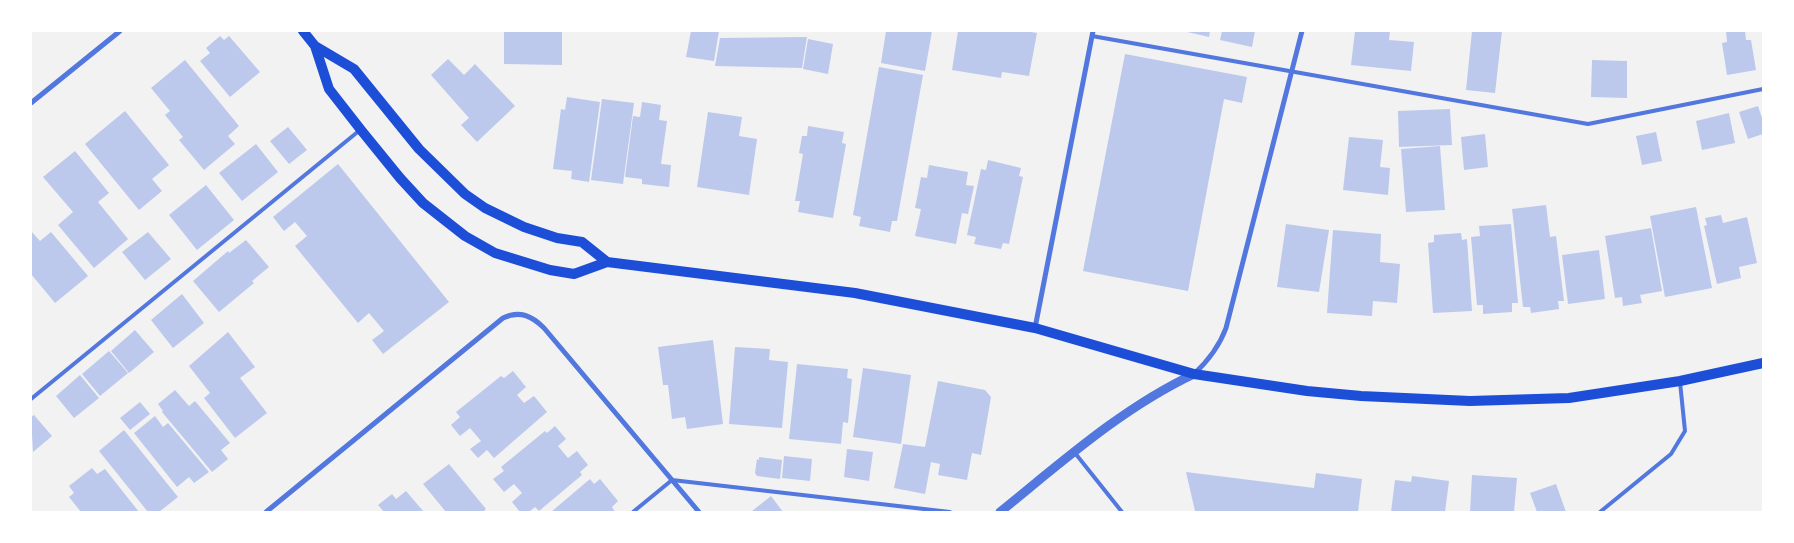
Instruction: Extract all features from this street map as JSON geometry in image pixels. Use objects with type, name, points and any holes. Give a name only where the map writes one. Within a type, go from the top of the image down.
[{"type":"main road","points":[[303,31],[315,46],[329,89],[400,178],[423,203],[465,236],[495,253],[526,264],[574,274],[607,262],[855,293],[1035,328],[1194,374],[1306,391],[1361,396],[1470,401],[1569,398],[1680,382],[1763,363]]},
{"type":"main road","points":[[315,46],[354,69],[419,150],[465,194],[485,208],[524,227],[557,238],[582,242],[607,262]]},
{"type":"street","points":[[31,103],[120,31]]},
{"type":"street","points":[[1000,512],[1132,408],[1165,388],[1194,374],[1209,360],[1220,343],[1226,328],[1302,31]]},
{"type":"street","points":[[1035,328],[1093,33]]},
{"type":"street","points":[[266,512],[503,318],[518,314],[526,315],[537,321],[699,512]]},
{"type":"lane","points":[[1093,33],[1292,72],[1588,124],[1763,89]]},
{"type":"lane","points":[[31,400],[361,130]]},
{"type":"lane","points":[[1600,512],[1671,454],[1676,446],[1685,431],[1680,382]]},
{"type":"lane","points":[[1074,453],[1122,512]]},
{"type":"lane","points":[[633,512],[672,480],[950,512]]},
{"type":"building","points":[[504,31],[562,31],[562,65],[504,64]]},
{"type":"building","points":[[691,31],[719,31],[714,61],[686,57]]},
{"type":"building","points":[[886,31],[932,31],[925,71],[881,63]]},
{"type":"building","points":[[958,31],[1026,31],[1037,33],[1029,76],[1002,72],[1001,78],[952,70]]},
{"type":"building","points":[[1183,31],[1210,31],[1209,37]]},
{"type":"building","points":[[1222,31],[1255,31],[1252,47],[1220,40]]},
{"type":"building","points":[[1355,31],[1390,31],[1389,40],[1414,42],[1411,71],[1351,65]]},
{"type":"building","points":[[1472,31],[1502,31],[1495,93],[1466,90]]},
{"type":"building","points":[[1726,31],[1745,31],[1746,40],[1751,40],[1756,70],[1727,75],[1722,43],[1727,42]]},
{"type":"building","points":[[220,36],[224,40],[229,36],[260,72],[230,97],[200,61],[210,53],[206,48]]},
{"type":"building","points":[[807,37],[802,68],[715,66],[720,38]]},
{"type":"building","points":[[808,39],[833,44],[828,74],[803,69]]},
{"type":"building","points":[[1125,54],[1247,77],[1242,103],[1224,99],[1188,291],[1083,271]]},
{"type":"building","points":[[448,59],[464,75],[475,64],[515,106],[477,142],[461,125],[469,118],[431,75]]},
{"type":"building","points":[[185,60],[239,126],[228,136],[235,144],[204,170],[179,140],[183,137],[165,115],[170,111],[151,88]]},
{"type":"building","points":[[1592,60],[1627,61],[1627,98],[1591,97]]},
{"type":"building","points":[[879,67],[923,75],[897,221],[892,221],[890,232],[859,226],[861,217],[853,215]]},
{"type":"building","points":[[567,97],[600,102],[589,182],[571,179],[572,171],[553,169],[561,109],[565,110]]},
{"type":"building","points":[[602,99],[634,103],[623,184],[591,180]]},
{"type":"building","points":[[642,102],[661,105],[659,120],[667,121],[661,164],[671,165],[669,187],[642,184],[642,179],[625,177],[633,116],[640,117]]},
{"type":"building","points":[[1758,106],[1763,121],[1763,134],[1748,139],[1739,112]]},
{"type":"building","points":[[1450,109],[1452,145],[1399,147],[1398,111]]},
{"type":"building","points":[[125,111],[169,165],[152,179],[162,191],[139,210],[85,144]]},
{"type":"building","points":[[708,112],[742,117],[739,136],[757,139],[749,195],[697,187]]},
{"type":"building","points":[[1729,113],[1735,143],[1702,150],[1696,121]]},
{"type":"building","points":[[808,126],[844,132],[842,143],[846,144],[833,218],[798,212],[800,201],[795,201],[803,154],[799,153],[802,136],[807,136]]},
{"type":"building","points":[[288,127],[307,150],[289,164],[270,141]]},
{"type":"building","points":[[1656,132],[1662,161],[1642,165],[1636,136]]},
{"type":"building","points":[[1485,134],[1488,167],[1464,170],[1461,137]]},
{"type":"building","points":[[1349,137],[1383,140],[1380,167],[1390,168],[1388,195],[1343,190]]},
{"type":"building","points":[[256,144],[278,172],[242,201],[219,173]]},
{"type":"building","points":[[1440,146],[1445,210],[1406,212],[1401,149]]},
{"type":"building","points":[[75,151],[109,193],[98,202],[128,239],[94,268],[58,225],[73,212],[43,177]]},
{"type":"building","points":[[988,160],[1021,168],[1019,176],[1023,177],[1009,244],[1003,243],[1001,249],[974,244],[976,237],[967,235],[981,169],[986,170]]},
{"type":"building","points":[[338,164],[449,302],[383,354],[372,340],[384,331],[369,313],[358,323],[295,246],[307,236],[295,222],[284,231],[273,217]]},
{"type":"building","points":[[929,165],[968,172],[966,185],[974,186],[968,214],[962,213],[956,244],[915,236],[921,209],[915,208],[921,177],[927,178]]},
{"type":"building","points":[[206,185],[234,220],[197,250],[169,215]]},
{"type":"building","points":[[1546,205],[1550,237],[1556,236],[1564,301],[1558,301],[1559,309],[1531,313],[1530,307],[1523,307],[1512,209]]},
{"type":"building","points":[[1696,207],[1712,288],[1665,297],[1650,216]]},
{"type":"building","points":[[1721,215],[1723,223],[1747,217],[1757,263],[1739,267],[1741,278],[1717,284],[1704,226],[1707,225],[1705,218]]},
{"type":"building","points":[[1286,224],[1329,230],[1319,292],[1277,287]]},
{"type":"building","points":[[1511,224],[1518,303],[1512,303],[1512,312],[1483,314],[1483,305],[1477,305],[1471,237],[1480,236],[1479,226]]},
{"type":"building","points":[[1651,228],[1662,291],[1640,295],[1642,303],[1623,306],[1622,297],[1615,298],[1605,236]]},
{"type":"building","points":[[1333,230],[1381,234],[1380,262],[1400,264],[1397,303],[1373,301],[1372,316],[1327,313]]},
{"type":"building","points":[[31,231],[40,241],[51,232],[88,276],[55,303],[31,274]]},
{"type":"building","points":[[148,232],[171,259],[145,280],[122,252]]},
{"type":"building","points":[[1461,233],[1462,240],[1467,239],[1472,311],[1433,313],[1428,243],[1434,242],[1434,235]]},
{"type":"building","points":[[246,240],[269,267],[252,281],[254,283],[219,312],[193,281],[228,251],[229,253]]},
{"type":"building","points":[[1599,250],[1605,299],[1568,304],[1562,255]]},
{"type":"building","points":[[182,294],[204,323],[173,348],[151,320]]},
{"type":"building","points":[[135,330],[154,352],[129,373],[111,351]]},
{"type":"building","points":[[228,332],[255,367],[240,378],[267,413],[235,438],[204,398],[210,393],[189,366]]},
{"type":"building","points":[[713,340],[723,424],[687,429],[685,417],[672,419],[668,385],[663,385],[658,347]]},
{"type":"building","points":[[735,347],[770,349],[769,360],[788,362],[782,428],[729,424]]},
{"type":"building","points":[[109,351],[128,373],[100,396],[82,374]]},
{"type":"building","points":[[797,364],[848,369],[847,378],[852,379],[848,423],[843,422],[841,444],[789,439]]},
{"type":"building","points":[[863,368],[911,375],[901,444],[853,437]]},
{"type":"building","points":[[513,371],[526,387],[517,395],[524,403],[534,396],[547,412],[494,458],[487,450],[478,458],[470,449],[481,441],[470,428],[460,436],[451,425],[460,417],[456,412],[501,376],[504,378]]},
{"type":"building","points":[[80,375],[99,398],[74,418],[56,396]]},
{"type":"building","points":[[938,381],[985,390],[991,397],[981,455],[972,453],[967,480],[938,475],[940,464],[931,462],[925,494],[894,488],[903,444],[925,447]]},
{"type":"building","points":[[175,390],[189,406],[195,401],[230,443],[221,450],[228,459],[212,472],[162,412],[158,404]]},
{"type":"building","points":[[140,402],[150,414],[130,430],[120,418]]},
{"type":"building","points":[[34,415],[52,436],[33,452],[31,417]]},
{"type":"building","points":[[155,416],[163,427],[168,423],[209,472],[194,483],[189,477],[177,487],[134,433]]},
{"type":"building","points":[[555,426],[566,439],[558,446],[568,458],[577,451],[588,465],[580,472],[582,475],[539,511],[535,507],[529,512],[520,512],[512,502],[522,493],[514,484],[504,492],[493,479],[504,471],[501,467],[545,431],[547,433]]},
{"type":"building","points":[[124,430],[178,497],[159,512],[148,512],[99,451]]},
{"type":"building","points":[[847,449],[873,452],[869,481],[844,477]]},
{"type":"building","points":[[784,456],[812,459],[810,481],[782,478]]},
{"type":"building","points":[[759,457],[782,460],[780,479],[757,476],[755,473]]},
{"type":"building","points":[[449,464],[486,509],[483,512],[446,512],[423,484]]},
{"type":"building","points":[[92,468],[97,474],[105,469],[139,512],[81,512],[69,497],[74,493],[69,486]]},
{"type":"building","points":[[1186,472],[1314,488],[1316,473],[1362,479],[1358,512],[1195,511]]},
{"type":"building","points":[[1472,475],[1517,478],[1514,512],[1470,512]]},
{"type":"building","points":[[1412,476],[1449,481],[1445,512],[1391,512],[1395,480],[1411,482]]},
{"type":"building","points":[[590,479],[594,484],[600,479],[618,501],[612,507],[615,512],[551,512]]},
{"type":"building","points":[[1556,484],[1566,512],[1537,512],[1530,493]]},
{"type":"building","points":[[406,491],[424,512],[384,512],[378,505],[392,494],[396,499]]},
{"type":"building","points":[[771,496],[783,512],[752,511]]}]
